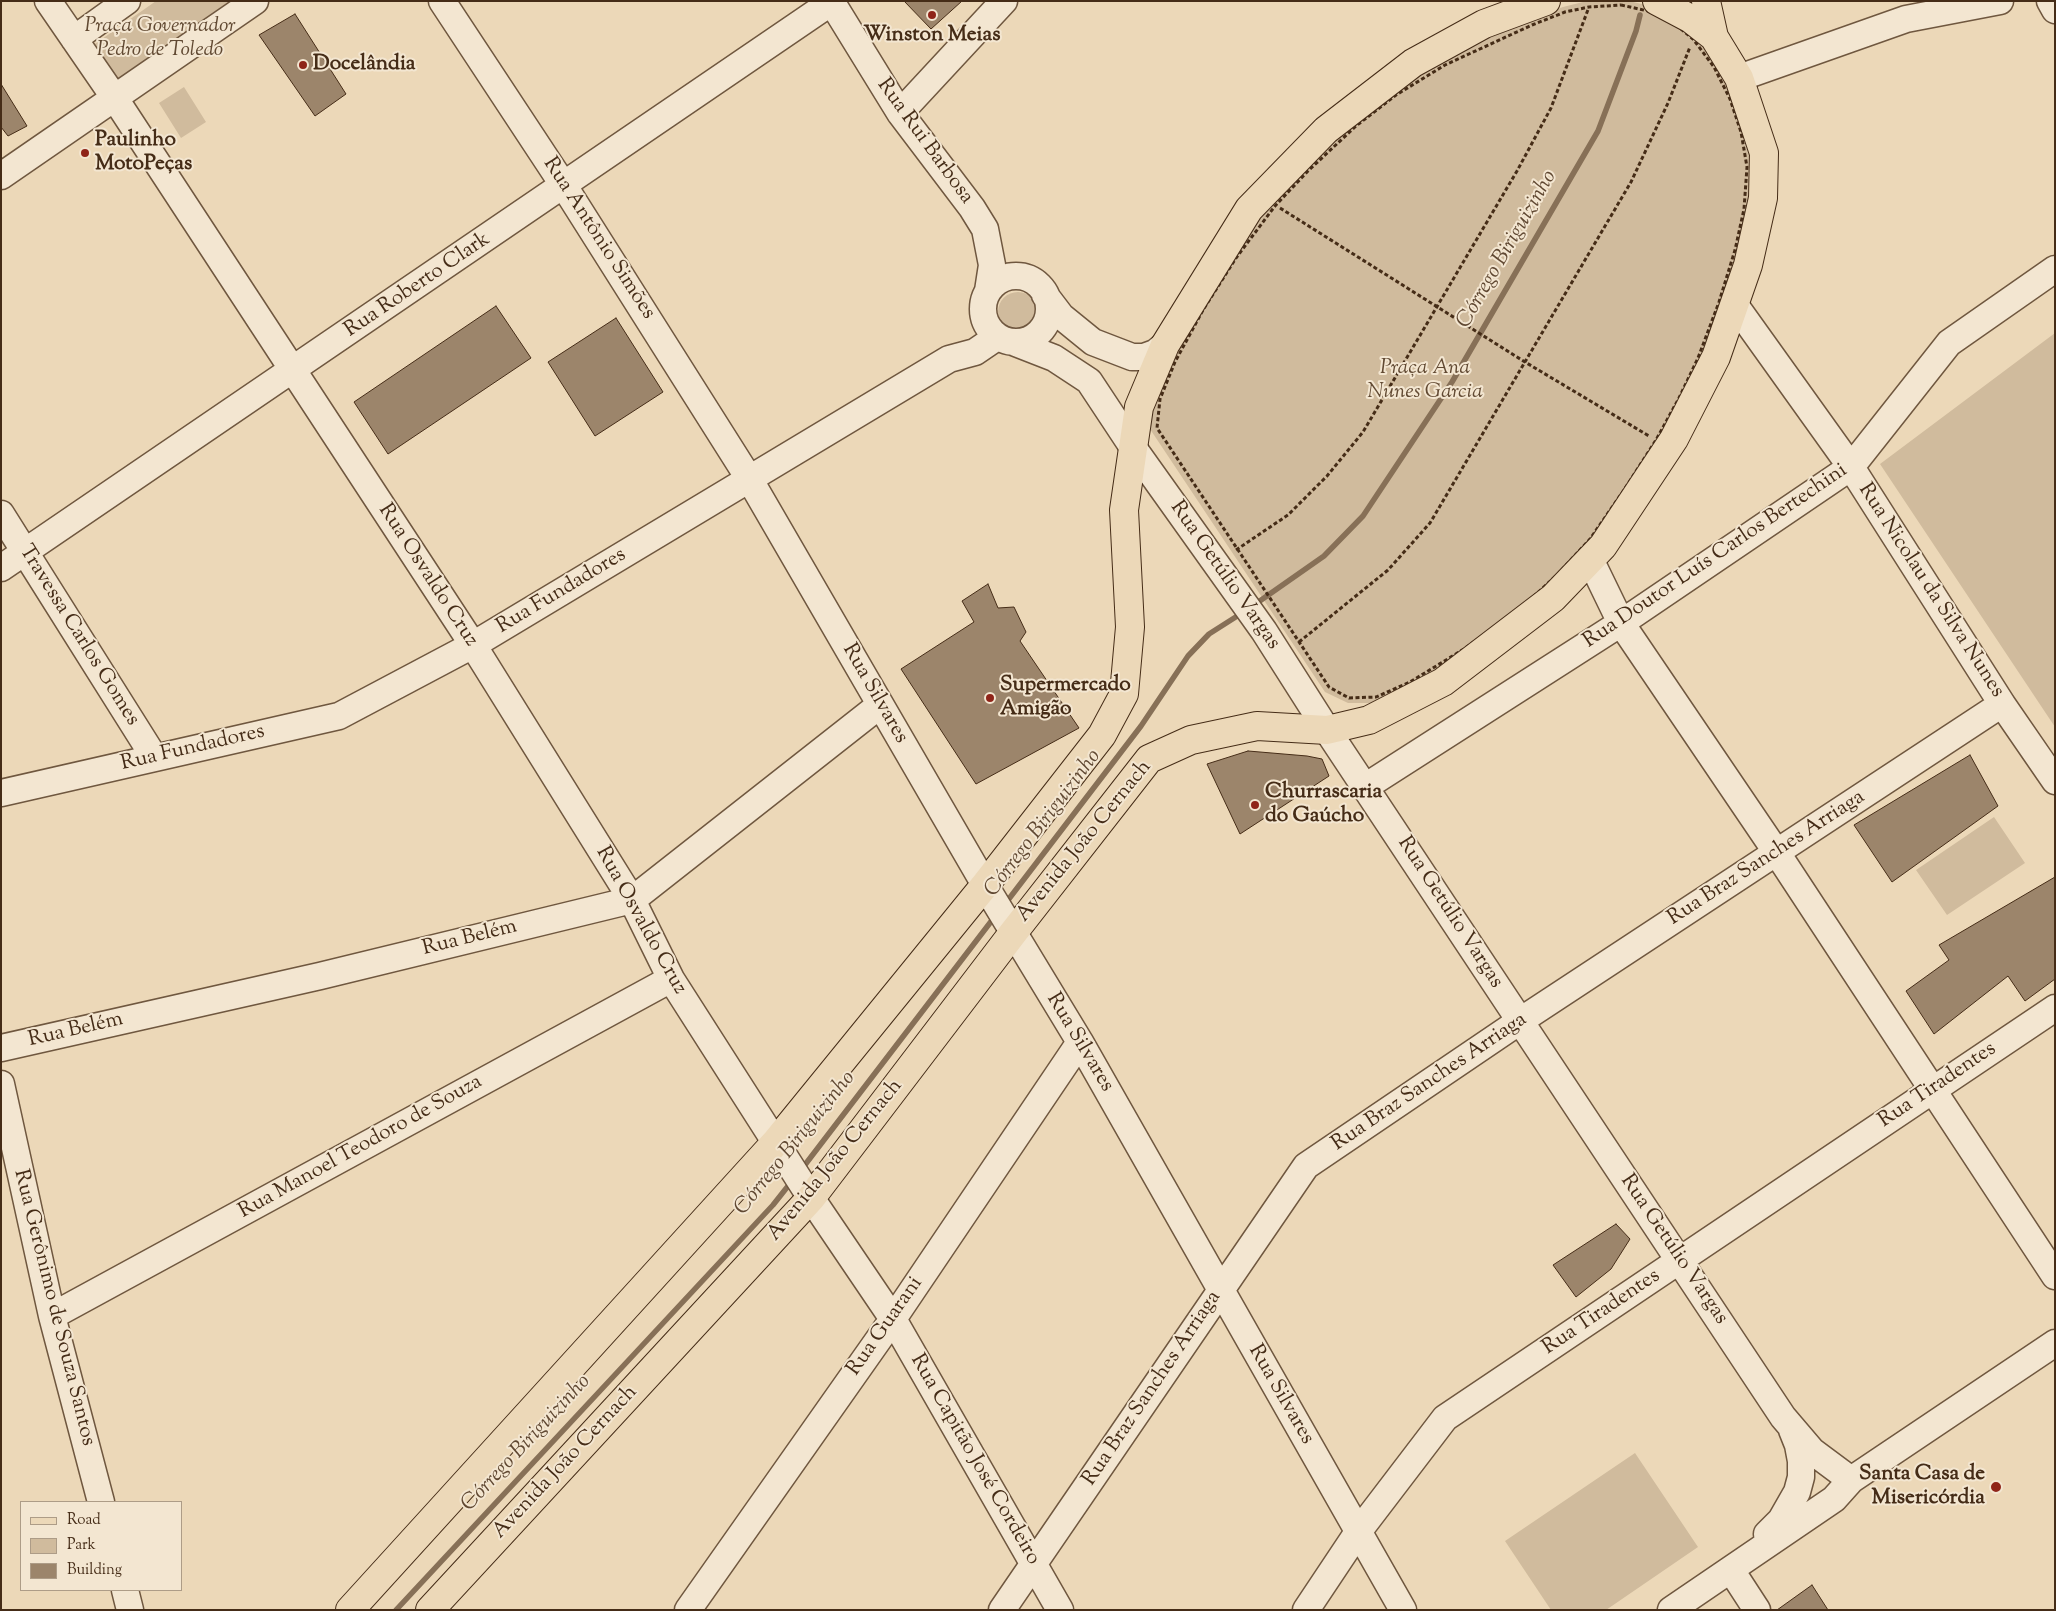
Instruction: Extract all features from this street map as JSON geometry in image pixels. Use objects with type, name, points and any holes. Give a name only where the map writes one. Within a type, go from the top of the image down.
[{"type":"main road","points":[[350,1610],[781,1152],[988,891],[1102,736],[1124,694],[1130,627],[1124,510],[1139,407],[1165,345],[1249,209],[1326,130],[1413,63],[1484,24],[1546,1]]},
{"type":"main road","points":[[1656,1],[1691,19],[1703,38]]},
{"type":"main road","name":"Avenida João Cernach","points":[[430,1610],[808,1193],[1010,927],[1149,758],[1190,740],[1257,726],[1327,730],[1369,720],[1443,682],[1552,598],[1603,546],[1674,439],[1716,357],[1748,264],[1763,198],[1764,153],[1739,78],[1703,38],[1706,1]]},
{"type":"street","name":"Rua Osvaldo Cruz","points":[[48,1],[114,97],[473,645],[632,900],[671,979],[781,1152]]},
{"type":"street","points":[[74,39],[128,1]]},
{"type":"street","points":[[1,176],[255,1]]},
{"type":"street","name":"Rua Antônio Simões","points":[[442,1],[564,186],[750,480]]},
{"type":"street","points":[[900,113],[1004,1]]},
{"type":"street","points":[[1739,78],[1900,10],[2000,1]]},
{"type":"street","points":[[2050,1],[2055,10]]},
{"type":"street","name":"Rua Roberto Clark","points":[[1,568],[832,2]]},
{"type":"street","name":"Rua Rui Barbosa","points":[[832,2],[900,113],[972,208],[985,229],[992,265],[986,299]]},
{"type":"street","name":"Rua Doutor Luís Carlos Bertechini","points":[[1365,787],[1621,623],[1851,467],[1949,343],[2055,269]]},
{"type":"street","points":[[1045,295],[1048,314],[1040,332],[1032,338],[1005,340],[986,324],[986,299],[996,283],[1007,277],[1018,276],[1029,279],[1039,286],[1060,316],[1093,342],[1132,357],[1150,355],[1165,345]]},
{"type":"street","name":"Rua Fundadores","points":[[949,359],[969,334],[986,299]]},
{"type":"street","name":"Rua Nicolau da Silva Nunes","points":[[1735,306],[1851,467],[2002,704],[2055,780]]},
{"type":"street","name":"Rua Fundadores","points":[[1,793],[339,716],[473,645],[949,359],[975,352],[1005,340]]},
{"type":"street","name":"Rua Getúlio Vargas","points":[[1005,340],[1054,358],[1089,380],[1132,446],[1247,586],[1274,625],[1327,730],[1783,1417],[1812,1451],[1851,1480]]},
{"type":"street","name":"Rua Silvares","points":[[750,480],[988,891],[1080,1042],[1403,1610]]},
{"type":"street","name":"Travessa Carlos Gomes","points":[[1,514],[154,757]]},
{"type":"street","points":[[1590,559],[1621,623],[1777,853],[2055,1276]]},
{"type":"street","name":"Rua Braz Sanches Arriaga","points":[[1002,1610],[1306,1166],[1520,1021],[2002,704]]},
{"type":"street","name":"Rua Belém","points":[[1,1048],[320,976],[632,900],[880,706]]},
{"type":"street","name":"Rua Manoel Teodoro de Souza","points":[[52,1316],[671,979]]},
{"type":"street","name":"Rua Tiradentes","points":[[1306,1610],[1358,1532],[1445,1418],[2055,1008]]},
{"type":"street","name":"Rua Guarani","points":[[688,1610],[893,1319],[1080,1042]]},
{"type":"street","name":"Rua Gerônimo de Souza Santos","points":[[1,1084],[52,1316],[101,1501]]},
{"type":"street","name":"Rua Capitão José Cordeiro","points":[[781,1152],[893,1319],[1060,1610]]},
{"type":"street","points":[[1671,1610],[1834,1499],[1851,1480],[2055,1343]]},
{"type":"street","points":[[1731,1570],[1781,1520],[1797,1492],[1801,1477],[1801,1461],[1798,1445],[1792,1430],[1783,1417]]},
{"type":"street","points":[[1731,1570],[1757,1610]]},
{"type":"street","points":[[125,1591],[130,1610]]},
{"type":"path","points":[[1247,586],[1236,550],[1157,428],[1160,399],[1175,362],[1203,310],[1236,258],[1275,206],[1308,171],[1356,126],[1396,95],[1445,65],[1565,12],[1589,7],[1621,5],[1648,11],[1703,38],[1714,67],[1730,99],[1740,132],[1747,167],[1744,209],[1735,250],[1715,312],[1687,382],[1656,440],[1590,539],[1558,574],[1520,609],[1464,650],[1410,682],[1376,698],[1349,698],[1329,687],[1299,642],[1274,625]]},
{"type":"path","points":[[1236,550],[1288,515],[1333,469],[1363,432],[1518,171],[1551,108],[1589,7]]},
{"type":"path","points":[[1299,642],[1388,570],[1430,523],[1630,182],[1668,103],[1703,38]]},
{"type":"path","points":[[1275,206],[1525,362],[1656,440]]},
{"type":"green space","name":"Praça Governador Pedro de Toledo","points":[[156,1],[271,1],[129,100],[92,46]]},
{"type":"green space","name":"Praça Ana Nunes Garcia","points":[[1587,1],[1629,1],[1650,6],[1697,35],[1719,64],[1746,131],[1752,167],[1749,210],[1740,252],[1703,360],[1661,443],[1563,579],[1467,654],[1377,703],[1348,703],[1325,692],[1150,429],[1155,398],[1170,360],[1267,206],[1352,121],[1442,60],[1530,19],[1563,7]]},
{"type":"green space","points":[[184,87],[206,122],[181,138],[159,103]]},
{"type":"green space","points":[[1018,292],[1032,298],[1038,312],[1032,326],[1018,332],[1004,326],[998,312],[1004,298]]},
{"type":"green space","points":[[2055,333],[2055,727],[1880,464]]},
{"type":"green space","points":[[1994,817],[2025,863],[1947,915],[1916,870]]},
{"type":"green space","points":[[1635,1453],[1698,1547],[1606,1610],[1551,1610],[1505,1541]]},
{"type":"building","name":"Winston Meias","points":[[904,1],[962,1],[931,29]]},
{"type":"building","name":"Docelândia","points":[[295,14],[346,94],[315,116],[259,35]]},
{"type":"building","points":[[1,84],[27,126],[8,136],[1,127]]},
{"type":"building","points":[[496,306],[531,358],[388,454],[354,402]]},
{"type":"building","points":[[616,318],[663,392],[595,436],[548,362]]},
{"type":"building","name":"Supermercado Amigão","points":[[988,584],[998,608],[1014,607],[1026,632],[1020,641],[1079,728],[976,784],[901,669],[974,622],[962,601]]},
{"type":"building","name":"Churrascaria do Gaúcho","points":[[1248,751],[1322,759],[1329,776],[1240,834],[1207,764]]},
{"type":"building","points":[[1970,755],[1998,806],[1892,882],[1854,825]]},
{"type":"building","points":[[2055,877],[2055,979],[2025,1001],[2008,976],[1934,1034],[1906,991],[1949,960],[1939,945]]},
{"type":"building","points":[[1616,1224],[1630,1239],[1611,1269],[1576,1297],[1553,1265]]},
{"type":"building","points":[[1812,1585],[1828,1610],[1777,1610]]},
{"type":"waterway","name":"Córrego Biriguizinho","points":[[1254,605],[1324,556],[1363,516],[1452,382],[1598,131],[1636,31],[1640,15]]},
{"type":"waterway","name":"Córrego Biriguizinho","points":[[1005,904],[1141,726],[1188,656],[1209,634],[1242,613]]},
{"type":"waterway","name":"Córrego Biriguizinho","points":[[801,1170],[996,915]]},
{"type":"waterway","name":"Córrego Biriguizinho","points":[[396,1610],[773,1205],[792,1181]]},
{"type":"place","name":"Winston Meias","points":[[932,15]]},
{"type":"place","name":"Docelândia","points":[[303,65]]},
{"type":"place","name":"Paulinho MotoPeças","points":[[85,153]]},
{"type":"place","name":"Supermercado Amigão","points":[[990,698]]},
{"type":"place","name":"Churrascaria do Gaúcho","points":[[1255,805]]},
{"type":"place","name":"Santa Casa de Misericórdia","points":[[1996,1487]]}]
